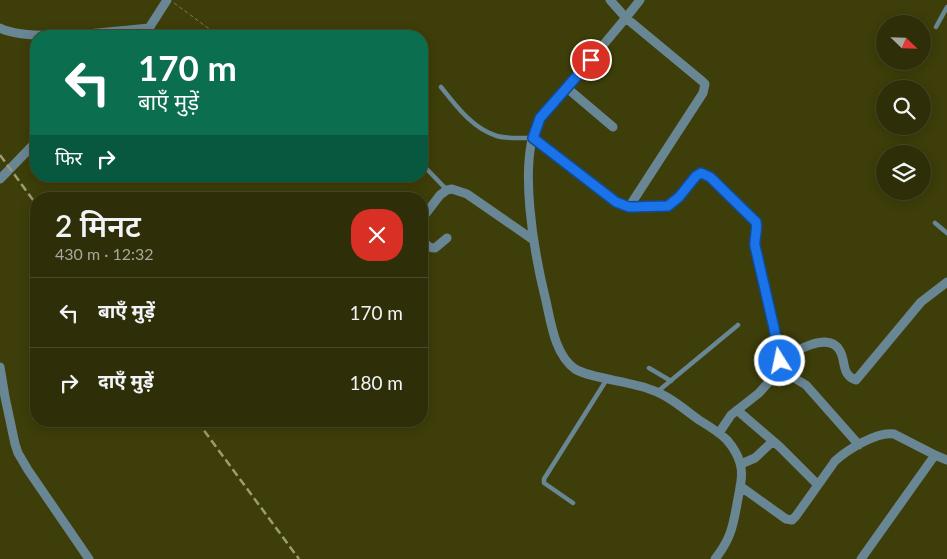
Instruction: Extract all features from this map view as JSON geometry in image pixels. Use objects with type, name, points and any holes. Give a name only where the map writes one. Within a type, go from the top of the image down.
[{"type":"street","points":[[118,30],[150,28],[168,0]]},
{"type":"street","points":[[610,0],[626,18],[702,80],[705,88],[629,207]]},
{"type":"street","points":[[640,0],[540,118],[533,138],[529,181],[532,239],[554,336],[561,352],[575,368],[585,373],[658,392],[719,433],[735,451],[741,464],[740,486],[730,537],[715,559]]},
{"type":"street","points":[[0,28],[30,34]]},
{"type":"street","points":[[567,88],[613,127]]},
{"type":"street","points":[[533,138],[616,202],[629,207],[668,206],[679,197],[696,176],[701,173],[710,177],[752,217],[757,227],[755,246],[774,328],[779,365],[806,386],[859,445]]},
{"type":"street","points":[[0,179],[30,148]]},
{"type":"street","points":[[428,211],[440,196],[452,188],[466,194],[532,239]]},
{"type":"street","points":[[428,246],[435,248],[447,238]]},
{"type":"street","points":[[719,433],[724,423],[737,410],[766,386],[779,365],[802,348],[828,342],[837,347],[841,352],[845,369],[856,380],[921,302],[947,282]]},
{"type":"street","points":[[0,367],[4,397],[18,452],[28,470],[89,559]]},
{"type":"street","points":[[737,410],[773,441],[818,485]]},
{"type":"street","points":[[740,486],[786,520],[792,520],[839,458],[876,437],[888,433],[894,434],[947,460]]},
{"type":"street","points":[[741,464],[755,458],[773,441]]},
{"type":"street","points":[[861,559],[935,455]]},
{"type":"lane","points":[[936,27],[947,7]]},
{"type":"lane","points":[[441,87],[462,113],[490,133],[505,137],[533,138]]},
{"type":"lane","points":[[428,170],[447,190]]},
{"type":"lane","points":[[935,223],[947,233]]},
{"type":"lane","points":[[658,392],[738,325]]},
{"type":"lane","points":[[649,368],[671,381]]},
{"type":"lane","points":[[573,503],[547,485],[544,479],[607,378]]},
{"type":"path","points":[[168,0],[210,30]]},
{"type":"railway","points":[[0,155],[30,196]]},
{"type":"railway","points":[[201,427],[299,559]]},
{"type":"route","points":[[591,60],[540,118],[533,138],[616,202],[629,207],[660,208],[668,206],[679,197],[696,176],[701,173],[710,177],[756,222],[755,246],[780,361]]}]
